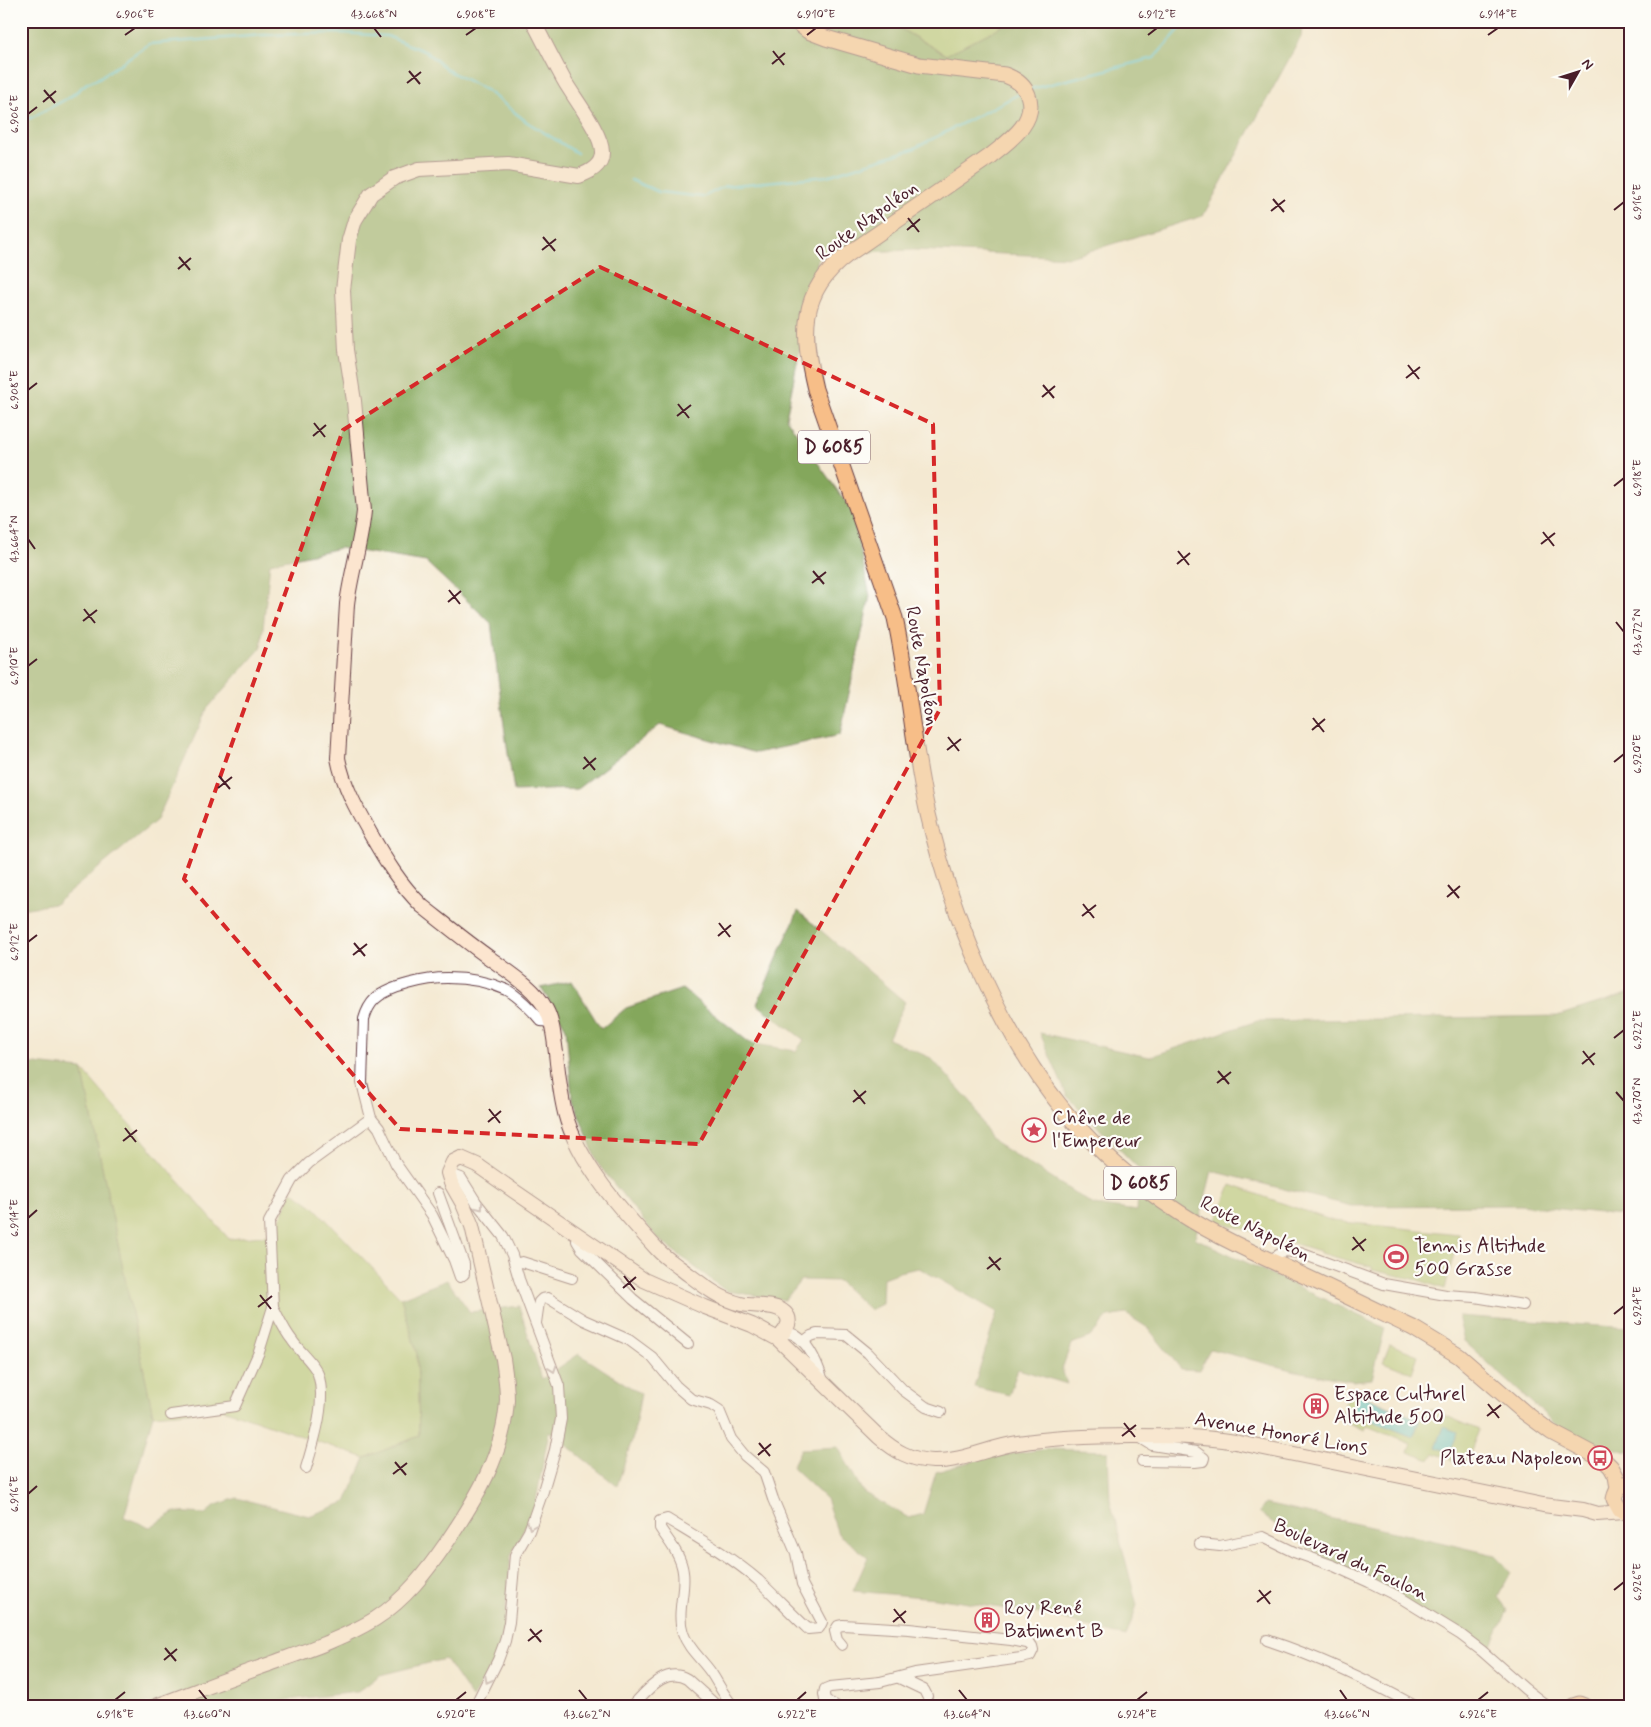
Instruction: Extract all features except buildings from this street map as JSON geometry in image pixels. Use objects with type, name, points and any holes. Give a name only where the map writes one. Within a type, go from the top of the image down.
[{"type":"main road","points":[[533,21],[566,84],[589,120],[601,144],[602,154],[596,168],[580,176],[508,164],[419,169],[407,172],[394,178],[371,194],[355,220],[349,240],[343,290],[346,350],[354,401],[364,511],[363,525],[350,581],[347,604],[338,758],[341,774],[359,813],[391,870],[408,892],[422,906],[541,1000],[551,1022],[565,1113],[575,1141],[592,1170],[658,1251],[726,1299],[741,1304],[773,1307],[786,1314],[789,1320],[781,1336]]},
{"type":"main road","name":"Route Napoléon","points":[[795,21],[808,31],[826,38],[919,65],[1006,75],[1020,83],[1028,96],[1030,108],[1027,119],[1010,140],[933,197],[847,255],[826,273],[814,292],[808,310],[807,340],[810,370],[820,408],[895,618],[903,654],[928,812],[942,865],[962,924],[982,973],[1004,1016],[1044,1084],[1066,1113],[1108,1156],[1145,1188],[1178,1212],[1225,1239],[1413,1328],[1438,1342],[1471,1366],[1537,1422],[1579,1447],[1608,1456],[1617,1462],[1623,1486],[1615,1503],[1626,1513]]},
{"type":"main road","name":"Avenue Honoré Lions","points":[[448,1173],[451,1165],[457,1159],[467,1159],[644,1280],[705,1308],[781,1336],[823,1382],[891,1448],[919,1460],[951,1460],[1013,1444],[1059,1438],[1200,1437],[1543,1505],[1583,1510],[1597,1514],[1626,1513]]},
{"type":"main road","points":[[156,1706],[324,1644],[375,1618],[394,1605],[411,1589],[427,1570],[470,1508],[490,1470],[502,1433],[507,1400],[506,1379],[500,1343],[472,1226],[448,1173]]},
{"type":"main road","name":"Avenue Honoré Lions","points":[[1583,1510],[1602,1506],[1623,1486]]},
{"type":"main road","points":[[1573,1706],[1579,1704],[1584,1706]]},
{"type":"street","points":[[438,1193],[464,1264],[464,1274],[460,1277],[454,1260],[432,1215],[396,1164],[379,1128],[371,1118],[362,1083],[364,1019],[367,1010],[375,999],[387,991],[405,985],[446,978],[479,981],[508,991],[534,1012],[541,1021],[551,1022]]},
{"type":"street","points":[[171,1415],[235,1406],[259,1352],[273,1307],[269,1222],[292,1180],[309,1164],[371,1118]]},
{"type":"street","points":[[448,1173],[461,1178],[476,1202],[503,1236],[559,1386],[561,1419],[543,1490],[529,1531],[515,1555],[509,1622],[505,1641],[498,1660],[475,1706]]},
{"type":"street","points":[[580,1236],[577,1241],[582,1249],[633,1299],[688,1344]]},
{"type":"street","points":[[1270,1260],[1285,1251],[1300,1253],[1384,1284],[1446,1295],[1475,1297],[1523,1305]]},
{"type":"street","points":[[515,1264],[522,1262],[572,1278]]},
{"type":"street","points":[[536,1323],[539,1302],[542,1299],[548,1298],[584,1320],[629,1340],[652,1357],[676,1386],[691,1399],[711,1405],[719,1410],[731,1439],[745,1456],[764,1472],[773,1499],[796,1553],[802,1584],[822,1622],[819,1628],[808,1628],[757,1580],[723,1554],[668,1519],[660,1522],[660,1528],[677,1553],[684,1573],[680,1608],[682,1632],[688,1645],[711,1673],[723,1695],[733,1706]]},
{"type":"street","points":[[273,1307],[291,1339],[317,1372],[320,1404],[318,1422],[306,1468]]},
{"type":"street","points":[[781,1336],[795,1334],[803,1342],[819,1368],[823,1382]]},
{"type":"street","points":[[803,1342],[817,1334],[846,1335],[868,1353],[903,1390],[926,1407],[941,1412]]},
{"type":"street","points":[[1138,1436],[1152,1445],[1196,1452],[1204,1458],[1203,1461],[1195,1462],[1142,1461]]},
{"type":"street","name":"Boulevard du Foulon","points":[[1200,1544],[1220,1546],[1264,1537],[1294,1552],[1352,1574],[1401,1598],[1461,1635],[1482,1651],[1524,1689],[1547,1706]]},
{"type":"street","points":[[836,1706],[825,1700],[825,1689],[880,1682],[915,1673],[1021,1658],[1030,1656],[1033,1650],[1032,1646],[1027,1643],[1011,1640],[909,1629],[843,1625],[838,1626],[835,1631],[837,1639],[842,1645]]},
{"type":"street","points":[[1267,1640],[1380,1687],[1415,1706]]},
{"type":"street","points":[[632,1706],[661,1679],[674,1675],[688,1679],[717,1706]]},
{"type":"street","points":[[899,1678],[924,1690],[927,1696]]},
{"type":"highlighted area","points":[[600,267],[933,424],[940,709],[699,1144],[400,1129],[184,879],[343,430]]},
{"type":"green space","points":[[21,21],[887,21],[946,55],[1012,21],[1303,21],[1301,37],[1203,216],[1070,257],[914,250],[819,254],[786,418],[852,511],[870,596],[840,735],[756,753],[660,725],[577,789],[514,791],[491,623],[426,562],[340,548],[270,563],[261,648],[207,709],[157,820],[55,904],[21,909]]},
{"type":"green space","points":[[887,21],[1012,21],[946,55]]},
{"type":"green space","points":[[798,911],[905,1002],[888,1039],[931,1058],[972,1103],[991,1140],[1094,1205],[1137,1211],[1139,1169],[1067,1096],[1040,1033],[1149,1057],[1257,1021],[1557,1016],[1630,993],[1630,1216],[1520,1205],[1351,1206],[1212,1171],[1195,1238],[1385,1328],[1372,1379],[1353,1381],[1295,1371],[1210,1349],[1199,1370],[1181,1369],[1148,1328],[1126,1314],[1108,1317],[1090,1337],[1071,1344],[1062,1369],[1067,1384],[1018,1369],[1009,1395],[974,1387],[997,1312],[919,1268],[883,1278],[882,1304],[870,1310],[838,1281],[801,1280],[785,1300],[726,1291],[658,1239],[598,1164],[572,1097],[566,1028],[541,988],[572,981],[601,1029],[626,1008],[682,989],[750,1043],[796,1051],[804,1040],[757,1004]]},
{"type":"green space","points":[[26,1063],[82,1069],[153,1415],[124,1517],[150,1527],[175,1512],[205,1514],[216,1505],[237,1498],[309,1516],[346,1502],[365,1458],[419,1436],[417,1354],[401,1298],[447,1280],[470,1312],[519,1306],[542,1379],[579,1354],[641,1394],[633,1437],[617,1486],[549,1431],[535,1506],[511,1556],[504,1624],[497,1660],[472,1698],[445,1659],[380,1675],[358,1692],[269,1702],[261,1706],[152,1706],[148,1703],[141,1706],[21,1706],[21,1066]]},
{"type":"green space","points":[[82,1069],[229,1239],[274,1235],[292,1191],[313,1206],[401,1298],[417,1354],[419,1436],[365,1458],[223,1409],[153,1415]]},
{"type":"green space","name":"Tennis Altitude 500 Grasse","points":[[1231,1185],[1333,1221],[1459,1234],[1445,1289],[1418,1280],[1372,1270],[1372,1267],[1216,1221]]},
{"type":"green space","points":[[1458,1316],[1630,1328],[1630,1451],[1567,1435],[1464,1341]]},
{"type":"green space","points":[[1390,1344],[1418,1355],[1412,1373],[1383,1362]]},
{"type":"green space","points":[[1351,1389],[1359,1392],[1351,1411],[1413,1437],[1422,1414],[1427,1416],[1430,1409],[1479,1430],[1465,1465],[1434,1453],[1430,1460],[1408,1452],[1411,1444],[1367,1426],[1365,1430],[1339,1419]]},
{"type":"green space","points":[[838,1447],[863,1492],[909,1518],[923,1514],[936,1472],[988,1457],[1047,1449],[1108,1451],[1110,1500],[1137,1605],[1126,1637],[1046,1615],[935,1598],[853,1591],[868,1557],[838,1534],[826,1499],[792,1467],[801,1449]]},
{"type":"green space","points":[[1265,1504],[1495,1555],[1511,1572],[1498,1597],[1508,1610],[1492,1645],[1367,1588],[1259,1513]]},
{"type":"water","points":[[1358,1394],[1420,1420],[1413,1437],[1351,1412]]},
{"type":"water","points":[[1444,1427],[1457,1432],[1449,1452],[1436,1447]]},
{"type":"waterway","points":[[1031,89],[1154,58],[1187,21]]},
{"type":"waterway","points":[[21,120],[31,118],[70,97],[87,83],[99,78],[149,44],[263,35],[342,33],[387,36],[426,52],[449,71],[486,90],[527,122],[577,153]]},
{"type":"waterway","points":[[631,180],[659,192],[703,197],[725,186],[827,176],[913,149],[1021,93]]},
{"type":"place","name":"Chêne de l'Empereur","points":[[1034,1130]]},
{"type":"place","name":"Tennis Altitude 500 Grasse","points":[[1396,1257]]},
{"type":"place","name":"Espace Culturel Altitude 500","points":[[1316,1406]]},
{"type":"place","name":"Plateau Napoleon","points":[[1600,1458]]},
{"type":"place","name":"Roy René Batiment B","points":[[987,1620]]}]
